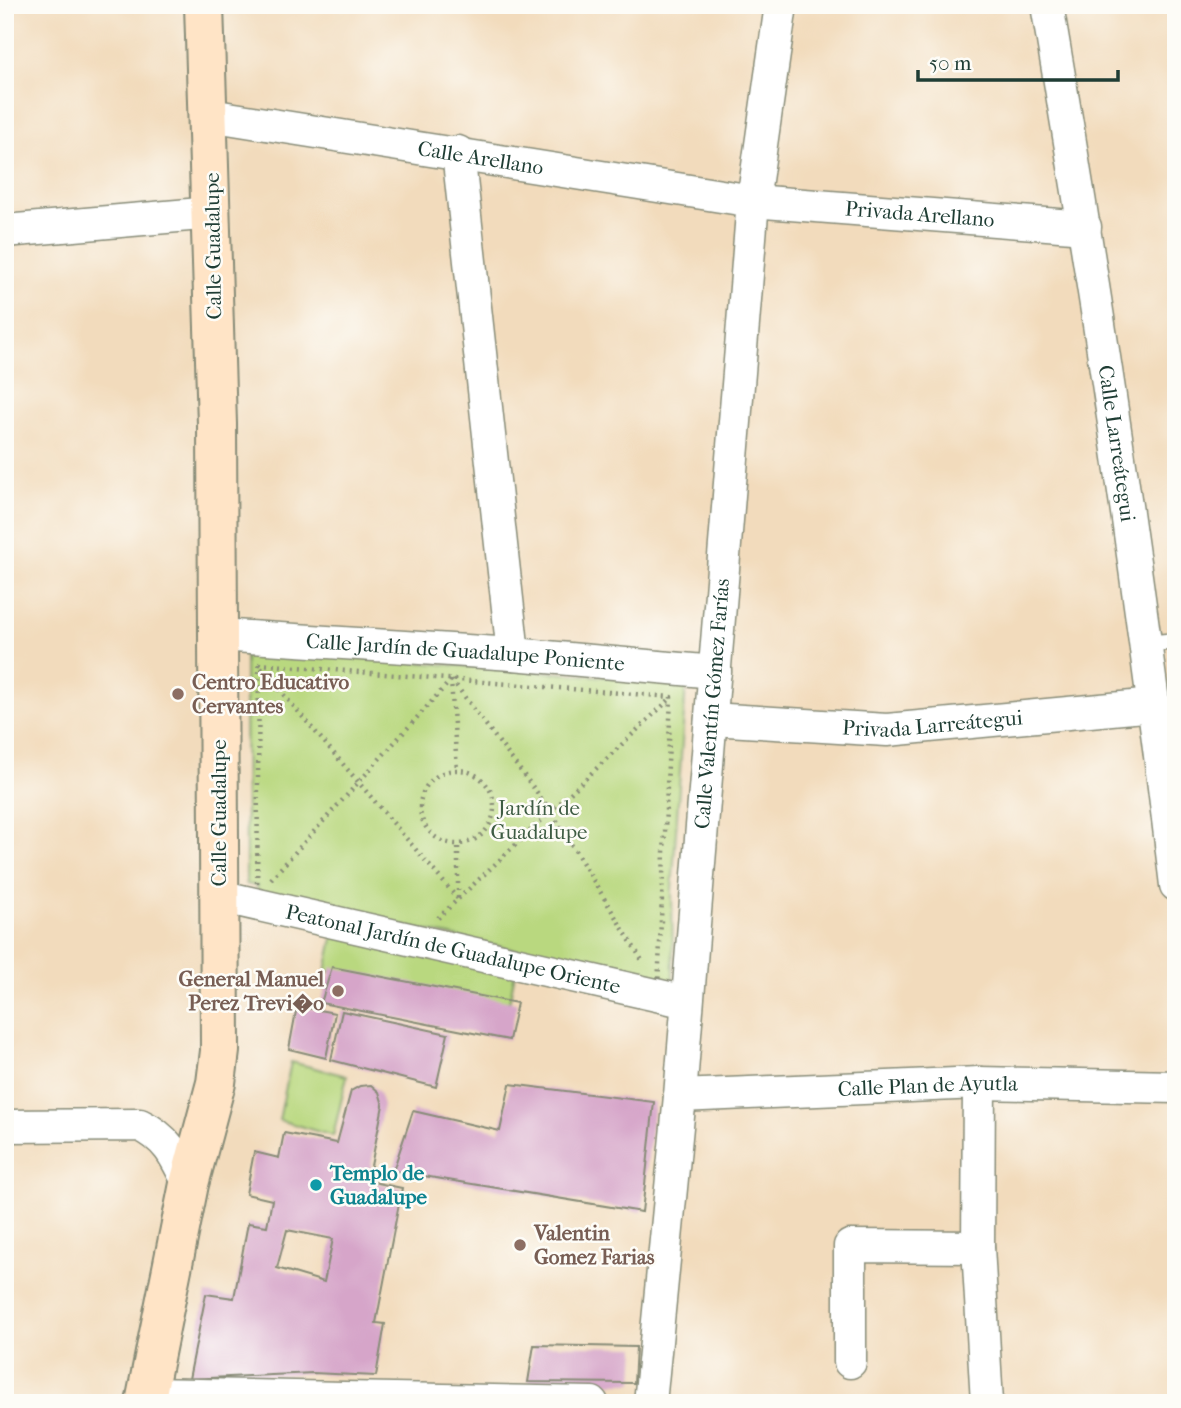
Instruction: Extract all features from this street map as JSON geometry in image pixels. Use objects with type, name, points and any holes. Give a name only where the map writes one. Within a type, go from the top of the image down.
[{"type":"street","name":"Calle Guadalupe","points":[[146,1398],[189,1184],[216,1083],[220,1051],[212,213],[204,5]]},
{"type":"street","name":"Calle Valentín Gómez Farías","points":[[650,1403],[680,1096],[753,201],[781,5]]},
{"type":"street","name":"Calle Larreátegui","points":[[1047,5],[1161,643],[1154,705],[1176,885]]},
{"type":"street","name":"Calle Arellano","points":[[209,115],[458,152],[753,201]]},
{"type":"street","points":[[458,152],[513,653]]},
{"type":"street","name":"Privada Arellano","points":[[753,201],[1085,227]]},
{"type":"street","points":[[5,231],[212,213]]},
{"type":"street","name":"Calle Jardín de Guadalupe Poniente","points":[[218,635],[513,653],[715,672]]},
{"type":"street","name":"Privada Larreátegui","points":[[711,719],[887,730],[1154,705]]},
{"type":"street","name":"Peatonal Jardín de Guadalupe Oriente","points":[[219,896],[687,1002]]},
{"type":"street","points":[[979,1083],[978,1247],[987,1403]]},
{"type":"street","name":"Calle Plan de Ayutla","points":[[680,1096],[979,1083],[1176,1087]]},
{"type":"street","points":[[5,1126],[140,1125],[157,1133],[171,1146],[189,1184]]},
{"type":"street","points":[[849,1362],[850,1246],[978,1247]]},
{"type":"street","points":[[146,1398],[592,1403]]},
{"type":"path","points":[[259,664],[671,697]]},
{"type":"path","points":[[259,664],[458,899]]},
{"type":"path","points":[[257,895],[259,664]]},
{"type":"path","points":[[451,680],[457,769]]},
{"type":"path","points":[[257,895],[451,680]]},
{"type":"path","points":[[451,680],[551,811],[644,964]]},
{"type":"path","points":[[422,933],[671,697]]},
{"type":"path","points":[[658,987],[671,697]]},
{"type":"path","points":[[457,769],[468,771],[488,785],[494,809],[485,831],[475,839],[458,844],[440,840],[429,832],[420,810],[421,797],[434,777],[457,769]]},
{"type":"path","points":[[458,844],[458,899]]},
{"type":"path","points":[[257,895],[658,987]]},
{"type":"path","points":[[651,975],[658,987]]},
{"type":"green space","name":"Jardín de Guadalupe","points":[[245,649],[686,683],[672,891],[673,983],[257,895],[257,886],[246,884]]},
{"type":"green space","points":[[334,934],[516,968],[509,1003],[326,971]]},
{"type":"green space","points":[[291,1062],[347,1076],[333,1136],[279,1120]]},
{"type":"building","points":[[332,967],[517,1003],[509,1040],[321,1003]]},
{"type":"building","points":[[297,1006],[335,1013],[326,1058],[289,1049]]},
{"type":"building","points":[[342,1011],[448,1034],[436,1087],[331,1060]]},
{"type":"building","points":[[510,1084],[654,1102],[642,1212],[393,1171],[413,1111],[500,1131]]},
{"type":"building","points":[[371,1085],[379,1092],[383,1105],[368,1181],[402,1188],[376,1323],[385,1324],[376,1376],[313,1373],[189,1379],[206,1294],[234,1298],[248,1223],[267,1226],[272,1200],[246,1194],[254,1152],[279,1158],[284,1133],[337,1143],[351,1091],[360,1086]],"holes":[[[287,1230],[333,1239],[324,1282],[277,1268]]]},
{"type":"building","points":[[534,1345],[636,1347],[634,1383],[528,1382]]},
{"type":"place","name":"Centro Educativo Cervantes","points":[[178,694]]},
{"type":"place","name":"General Manuel Perez Trevi�o","points":[[338,991]]},
{"type":"place","name":"Templo de Guadalupe","points":[[316,1185]]},
{"type":"place","name":"Valentin Gomez Farias","points":[[520,1245]]}]
